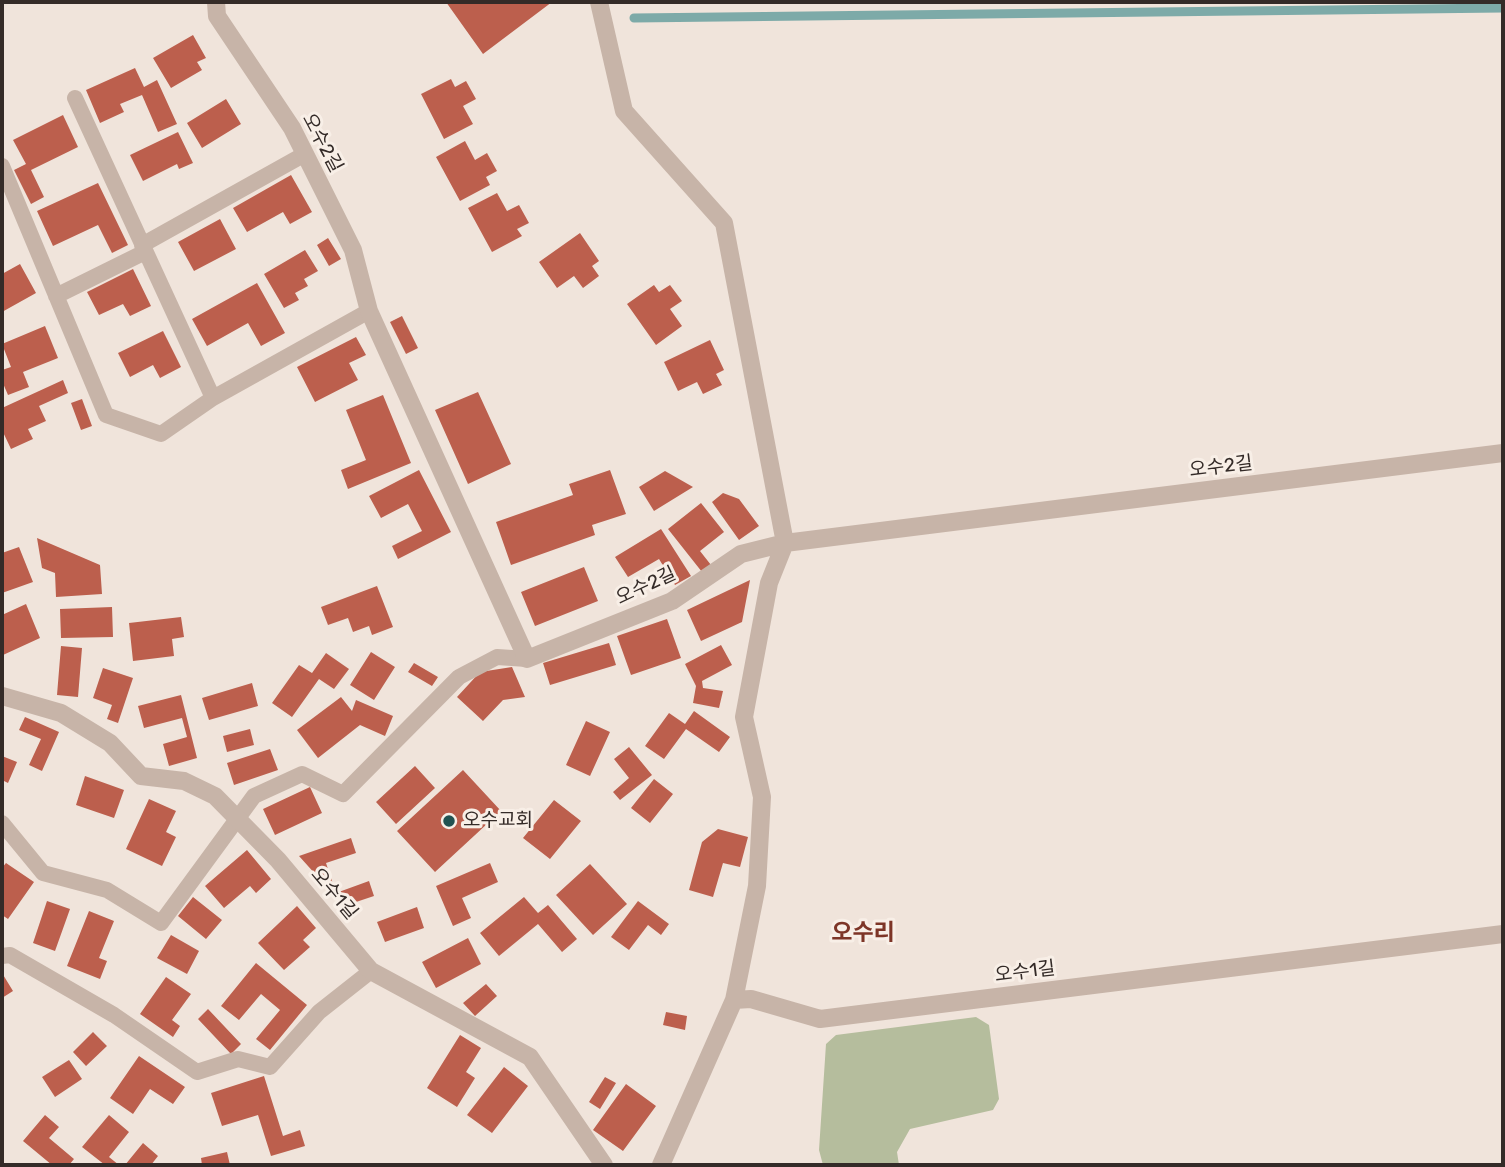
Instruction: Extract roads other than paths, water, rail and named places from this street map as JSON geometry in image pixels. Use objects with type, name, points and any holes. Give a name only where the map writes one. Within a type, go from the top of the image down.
[{"type":"street","name":"오수2길","points":[[216,2],[216,16],[292,128],[353,250],[369,311],[527,659],[672,601],[741,554],[785,543],[1503,453]]},
{"type":"street","points":[[599,2],[624,111],[724,223],[785,543],[769,583],[744,717],[762,797],[757,886],[734,1000],[661,1165]]},
{"type":"street","name":"오수1길","points":[[2,696],[61,713],[110,743],[141,776],[184,781],[215,796],[278,860],[371,971],[530,1057],[604,1165]]},
{"type":"street","name":"오수1길","points":[[734,1000],[751,999],[820,1018],[1503,934]]},
{"type":"lane","points":[[75,98],[213,398]]},
{"type":"lane","points":[[56,296],[305,154]]},
{"type":"lane","points":[[2,166],[106,415],[161,434],[213,398],[369,311]]},
{"type":"lane","points":[[2,823],[43,873],[107,890],[161,923],[254,796],[302,774],[343,794],[459,677],[497,657],[527,659]]},
{"type":"lane","points":[[2,956],[10,955],[114,1015],[197,1072],[238,1059],[270,1067],[319,1012],[371,971]]},
{"type":"waterway","points":[[634,18],[1503,8]]},
{"type":"place","name":"오수교회","points":[[449,821]]},
{"type":"district","name":"오수리","points":[[863,933]]}]
